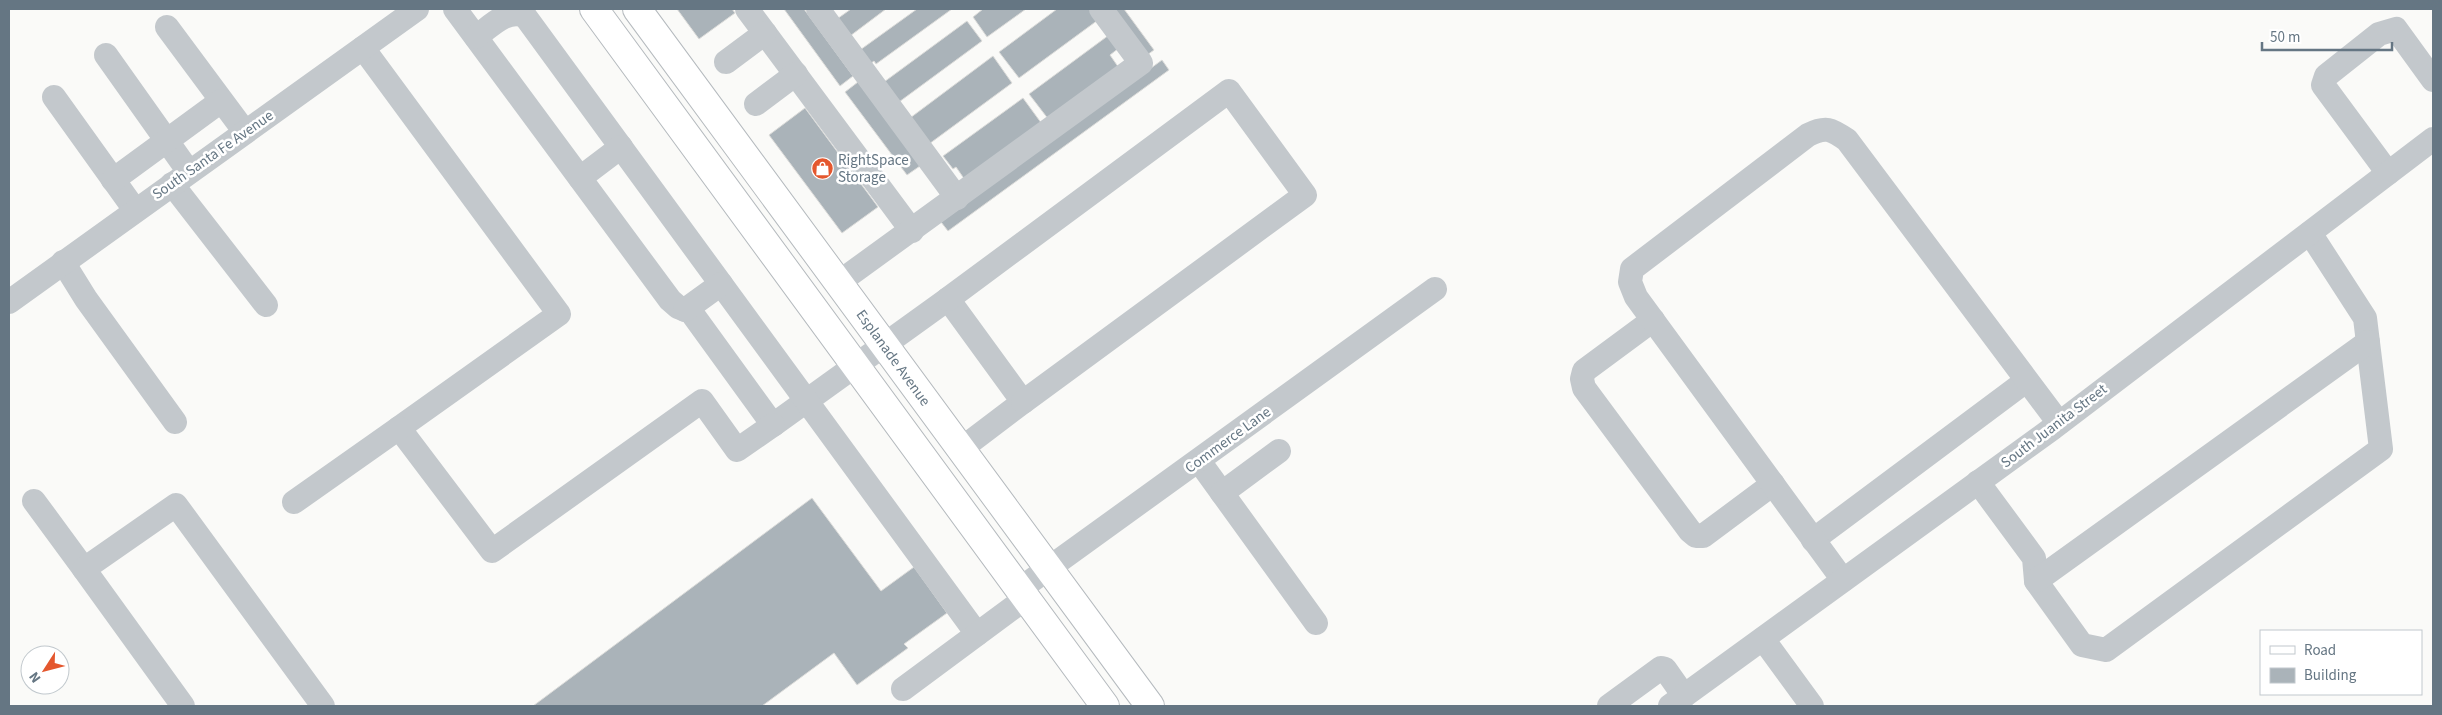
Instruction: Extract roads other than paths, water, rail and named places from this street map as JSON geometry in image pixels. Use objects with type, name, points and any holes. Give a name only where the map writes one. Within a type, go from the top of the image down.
[{"type":"main road","points":[[594,9],[1105,706]]},
{"type":"main road","name":"Esplanade Avenue","points":[[637,9],[1150,706]]},
{"type":"main road","points":[[743,212],[772,193]]},
{"type":"street","name":"South Santa Fe Avenue","points":[[9,302],[363,48],[392,16],[418,9]]},
{"type":"street","points":[[455,9],[670,300],[690,312],[773,425]]},
{"type":"street","points":[[747,9],[912,231]]},
{"type":"street","points":[[818,9],[957,198]]},
{"type":"street","points":[[838,283],[1141,63],[1101,9]]},
{"type":"street","points":[[476,37],[509,14],[517,13],[525,16],[978,634]]},
{"type":"street","points":[[167,27],[245,132]]},
{"type":"street","points":[[2388,174],[2323,85],[2326,76],[2379,34],[2396,29],[2433,80]]},
{"type":"street","points":[[726,62],[765,33]]},
{"type":"street","points":[[294,502],[559,314],[363,48]]},
{"type":"street","points":[[106,55],[167,142],[180,178],[266,305]]},
{"type":"street","points":[[756,104],[796,74]]},
{"type":"street","points":[[399,428],[492,551],[702,401],[737,450],[856,366],[1230,90],[1305,195],[960,449]]},
{"type":"street","points":[[54,97],[135,210]]},
{"type":"street","points":[[113,180],[222,101]]},
{"type":"street","points":[[1843,580],[1636,297],[1630,282],[1632,269],[1808,135],[1820,129],[1834,131],[1847,140],[2059,423]]},
{"type":"street","name":"South Juanita Street","points":[[1677,701],[2059,423],[2433,140]]},
{"type":"street","points":[[580,178],[621,148]]},
{"type":"street","points":[[1978,482],[2034,558],[2036,581],[2082,644],[2106,650],[2381,449],[2365,318],[2310,233]]},
{"type":"street","points":[[63,262],[86,299],[175,422]]},
{"type":"street","points":[[685,310],[721,284]]},
{"type":"street","name":"Commerce Lane","points":[[903,689],[978,634],[1048,569],[1435,288]]},
{"type":"street","points":[[948,298],[1023,402]]},
{"type":"street","points":[[1653,320],[1584,371],[1582,379],[1584,388],[1690,532],[1696,536],[1703,536],[1772,484]]},
{"type":"street","points":[[2036,581],[2368,342]]},
{"type":"street","points":[[1813,540],[2026,381]]},
{"type":"street","points":[[1222,493],[1279,451]]},
{"type":"street","points":[[1199,461],[1316,623]]},
{"type":"street","points":[[34,501],[183,706]]},
{"type":"street","points":[[84,569],[176,505],[323,706]]},
{"type":"street","points":[[1763,638],[1812,706]]},
{"type":"street","points":[[1608,706],[1661,668],[1665,669],[1677,701]]},
{"type":"place","name":"RightSpace Storage","points":[[822,169]]}]
